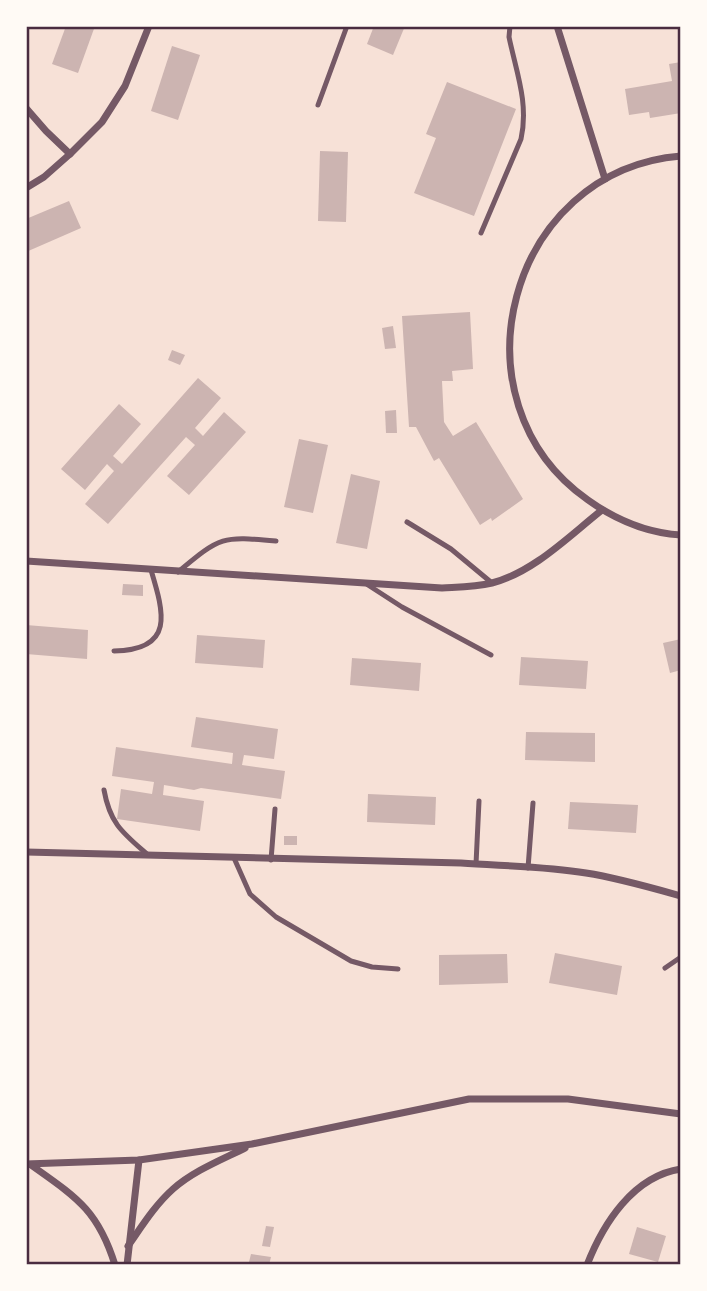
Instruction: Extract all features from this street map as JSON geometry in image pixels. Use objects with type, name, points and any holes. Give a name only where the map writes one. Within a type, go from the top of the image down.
[{"type":"street","points":[[26,188],[44,177],[102,122],[125,86],[149,26]]},
{"type":"street","points":[[557,26],[605,179]]},
{"type":"street","points":[[26,108],[69,154]]},
{"type":"street","points":[[681,156],[634,166],[605,179],[560,214],[528,261],[513,306],[509,344],[512,382],[527,427],[558,474],[579,494],[602,510],[633,525],[681,535]]},
{"type":"street","points":[[26,561],[442,588],[477,586],[492,583],[525,568],[602,510]]},
{"type":"street","points":[[26,852],[528,867],[583,872],[638,883],[681,896]]},
{"type":"street","points":[[29,1165],[139,1160],[252,1144],[469,1099],[568,1099],[681,1114]]},
{"type":"street","points":[[128,1246],[174,1188],[191,1175],[252,1144]]},
{"type":"street","points":[[127,1265],[139,1160]]},
{"type":"street","points":[[29,1165],[85,1206],[104,1233],[115,1265]]},
{"type":"street","points":[[587,1265],[602,1231],[622,1204],[653,1178],[681,1169]]},
{"type":"lane","points":[[317,105],[347,26]]},
{"type":"lane","points":[[481,233],[524,127],[524,103],[509,37],[510,26]]},
{"type":"lane","points":[[407,522],[451,550],[492,583]]},
{"type":"lane","points":[[178,572],[202,551],[223,539],[240,537],[276,541]]},
{"type":"lane","points":[[114,650],[139,648],[149,643],[159,631],[163,616],[162,606],[151,570]]},
{"type":"lane","points":[[365,583],[402,607],[491,655]]},
{"type":"lane","points":[[104,790],[109,814],[117,827],[149,856]]},
{"type":"lane","points":[[476,864],[479,801]]},
{"type":"lane","points":[[528,867],[533,803]]},
{"type":"lane","points":[[271,860],[275,809]]},
{"type":"lane","points":[[234,858],[250,894],[276,917],[351,961],[372,967],[398,969]]},
{"type":"lane","points":[[665,968],[681,957]]},
{"type":"building","points":[[66,26],[95,26],[78,73],[52,64]]},
{"type":"building","points":[[374,26],[405,26],[393,55],[367,44]]},
{"type":"building","points":[[172,46],[200,55],[178,120],[151,111]]},
{"type":"building","points":[[681,62],[681,113],[650,118],[649,112],[629,115],[625,89],[672,81],[669,64]]},
{"type":"building","points":[[447,82],[516,109],[474,216],[414,193],[436,138],[426,134]]},
{"type":"building","points":[[320,151],[348,152],[346,222],[318,221]]},
{"type":"building","points":[[69,201],[81,228],[26,252],[26,219]]},
{"type":"building","points":[[470,312],[473,369],[452,371],[453,381],[442,381],[444,422],[453,436],[476,422],[523,499],[492,521],[491,518],[480,525],[439,458],[434,461],[416,427],[409,427],[402,316]]},
{"type":"building","points":[[393,326],[396,348],[385,349],[382,328]]},
{"type":"building","points":[[172,350],[185,355],[180,365],[168,360]]},
{"type":"building","points":[[198,378],[221,398],[195,428],[203,436],[224,412],[246,432],[189,495],[167,476],[195,445],[186,437],[108,524],[85,504],[114,471],[107,464],[85,490],[61,469],[119,404],[141,424],[113,456],[122,464]]},
{"type":"building","points":[[396,410],[397,433],[386,433],[385,411]]},
{"type":"building","points":[[299,439],[328,445],[313,513],[284,507]]},
{"type":"building","points":[[351,474],[380,481],[367,549],[336,543]]},
{"type":"building","points":[[123,584],[143,585],[143,596],[122,595]]},
{"type":"building","points":[[26,625],[88,630],[87,659],[26,654]]},
{"type":"building","points":[[197,635],[265,640],[263,668],[195,663]]},
{"type":"building","points":[[681,639],[681,670],[670,673],[663,643]]},
{"type":"building","points":[[521,657],[588,661],[586,689],[519,685]]},
{"type":"building","points":[[352,658],[421,663],[419,691],[350,685]]},
{"type":"building","points":[[196,717],[278,729],[274,759],[244,755],[242,765],[285,771],[281,799],[164,785],[163,795],[204,801],[200,831],[117,819],[121,789],[152,794],[154,782],[112,776],[116,747],[232,764],[233,753],[191,747]]},
{"type":"building","points":[[526,732],[595,733],[595,762],[525,760]]},
{"type":"building","points":[[368,794],[436,797],[435,825],[367,822]]},
{"type":"building","points":[[570,802],[638,805],[636,833],[568,829]]},
{"type":"building","points":[[284,836],[297,836],[297,845],[284,845]]},
{"type":"building","points":[[555,953],[622,966],[617,995],[549,983]]},
{"type":"building","points":[[507,954],[508,983],[439,985],[439,955]]},
{"type":"building","points":[[266,1226],[274,1227],[270,1247],[262,1246]]},
{"type":"building","points":[[637,1227],[666,1236],[658,1262],[629,1254]]},
{"type":"building","points":[[251,1254],[271,1257],[269,1265],[249,1262]]}]
